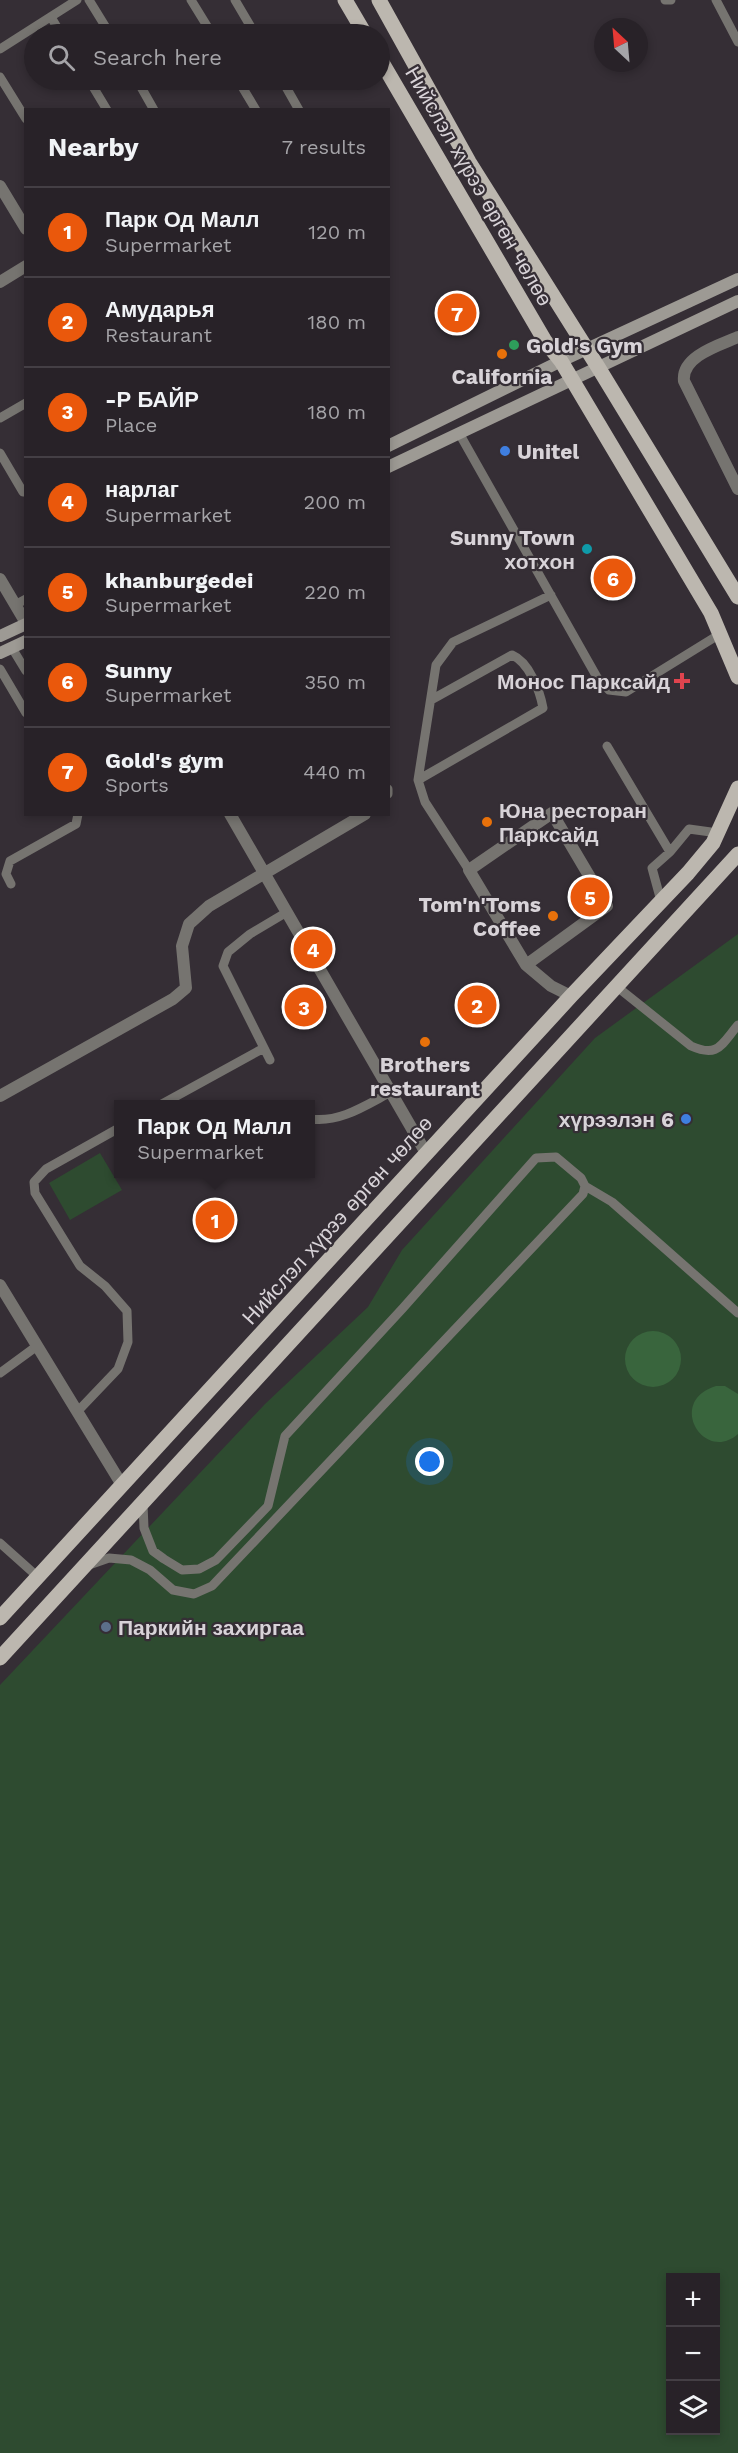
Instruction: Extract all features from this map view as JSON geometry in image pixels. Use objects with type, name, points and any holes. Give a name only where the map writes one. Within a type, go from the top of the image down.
[{"type":"main road","points":[[345,0],[359,24]]},
{"type":"main road","name":"Нийслэл хүрээ өргөн чөлөө","points":[[379,0],[469,162],[598,367],[738,597]]},
{"type":"main road","name":"Нийслэл хүрээ өргөн чөлөө","points":[[390,76],[545,341],[572,379],[711,613],[738,677]]},
{"type":"main road","points":[[390,445],[561,361],[738,279]]},
{"type":"main road","points":[[390,466],[738,301]]},
{"type":"main road","points":[[0,636],[24,624]]},
{"type":"main road","points":[[0,653],[24,642]]},
{"type":"main road","name":"Нийслэл хүрээ өргөн чөлөө","points":[[0,1618],[426,1153],[688,873],[713,843],[738,788]]},
{"type":"main road","points":[[0,1658],[738,854]]},
{"type":"main road","points":[[408,1173],[429,1191]]},
{"type":"street","points":[[0,186],[24,226]]},
{"type":"street","points":[[0,282],[24,267]]},
{"type":"street","points":[[738,337],[694,360],[684,375],[684,381],[738,489]]},
{"type":"street","points":[[0,579],[20,602]]},
{"type":"street","points":[[526,965],[607,906],[552,813],[469,870],[526,965],[551,986],[571,996]]},
{"type":"street","points":[[231,816],[426,1153]]},
{"type":"street","points":[[0,1096],[173,999],[186,988],[182,946],[189,924],[209,906],[362,816]]},
{"type":"street","points":[[0,1285],[122,1485]]},
{"type":"lane","points":[[40,24],[77,0]]},
{"type":"lane","points":[[89,0],[104,24]]},
{"type":"lane","points":[[191,0],[206,24]]},
{"type":"lane","points":[[235,0],[249,24]]},
{"type":"lane","points":[[665,0],[671,0]]},
{"type":"lane","points":[[716,0],[738,42]]},
{"type":"lane","points":[[51,17],[55,24]]},
{"type":"lane","points":[[0,49],[24,34]]},
{"type":"lane","points":[[0,77],[24,116]]},
{"type":"lane","points":[[94,90],[106,108]]},
{"type":"lane","points":[[143,90],[153,108]]},
{"type":"lane","points":[[244,90],[255,108]]},
{"type":"lane","points":[[288,90],[298,108]]},
{"type":"lane","points":[[0,418],[24,404]]},
{"type":"lane","points":[[459,433],[598,679],[609,690],[626,692],[720,634]]},
{"type":"lane","points":[[1,456],[24,492]]},
{"type":"lane","points":[[469,870],[425,802],[418,780],[436,665],[453,642],[550,596]]},
{"type":"lane","points":[[12,648],[24,668]]},
{"type":"lane","points":[[418,780],[543,708],[541,694],[520,658],[512,655],[431,700]]},
{"type":"lane","points":[[0,669],[24,710]]},
{"type":"lane","points":[[607,747],[670,852]]},
{"type":"lane","points":[[11,884],[6,874],[10,861],[76,824],[78,816]]},
{"type":"lane","points":[[661,901],[652,868],[670,852],[689,829],[718,833]]},
{"type":"lane","points":[[270,1060],[223,966],[228,952],[250,934],[287,912]]},
{"type":"lane","points":[[616,986],[691,1046],[704,1052],[717,1049],[738,1026]]},
{"type":"lane","points":[[169,1100],[264,1048]]},
{"type":"lane","points":[[315,1120],[324,1121],[348,1114],[391,1092]]},
{"type":"lane","points":[[77,1412],[118,1369],[128,1342],[127,1311],[105,1286],[80,1266],[35,1193],[34,1182],[46,1169],[114,1131]]},
{"type":"lane","points":[[143,1504],[144,1528],[153,1551],[182,1570],[199,1569],[216,1560],[268,1506],[285,1436],[403,1308],[536,1158],[556,1157],[581,1178],[585,1186],[612,1202],[738,1313]]},
{"type":"lane","points":[[84,1567],[109,1558],[131,1560],[150,1570],[173,1590],[194,1594],[212,1586],[583,1194],[585,1186]]},
{"type":"lane","points":[[0,1373],[38,1346]]},
{"type":"lane","points":[[0,1543],[38,1577]]},
{"type":"green space","points":[[738,934],[738,2453],[0,2453],[0,1685],[265,1404],[368,1307],[402,1250],[595,1038]]},
{"type":"green space","points":[[100,1153],[122,1190],[70,1220],[49,1183]]},
{"type":"green space","points":[[653,1331],[664,1333],[673,1339],[679,1348],[681,1359],[679,1370],[673,1379],[664,1385],[653,1387],[642,1385],[633,1379],[627,1370],[625,1359],[627,1348],[633,1339],[642,1333]]},
{"type":"green space","points":[[716,1386],[725,1386],[738,1394],[738,1434],[725,1441],[713,1441],[703,1436],[692,1416],[694,1404],[701,1394]]},
{"type":"place","name":"Gold's gym","points":[[457,313]]},
{"type":"place","name":"Gold's Gym","points":[[514,345]]},
{"type":"place","name":"California","points":[[502,354]]},
{"type":"place","name":"Unitel","points":[[505,451]]},
{"type":"place","name":"Sunny Town хотхон","points":[[587,549]]},
{"type":"place","name":"Sunny","points":[[613,578]]},
{"type":"place","name":"Монос Парксайд","points":[[682,681]]},
{"type":"place","name":"Юна ресторан Парксайд","points":[[487,822]]},
{"type":"place","name":"khanburgedei","points":[[590,897]]},
{"type":"place","name":"Tom'n'Toms Coffee","points":[[553,916]]},
{"type":"place","name":"нарлаг","points":[[313,949]]},
{"type":"place","name":"Амударья","points":[[477,1005]]},
{"type":"place","name":"-Р БАЙР","points":[[304,1007]]},
{"type":"place","name":"Brothers restaurant","points":[[425,1042]]},
{"type":"place","name":"хүрээлэн 6","points":[[686,1119]]},
{"type":"place","name":"Парк Од Малл","points":[[215,1220]]},
{"type":"place","name":"Паркийн захиргаа","points":[[106,1627]]}]
